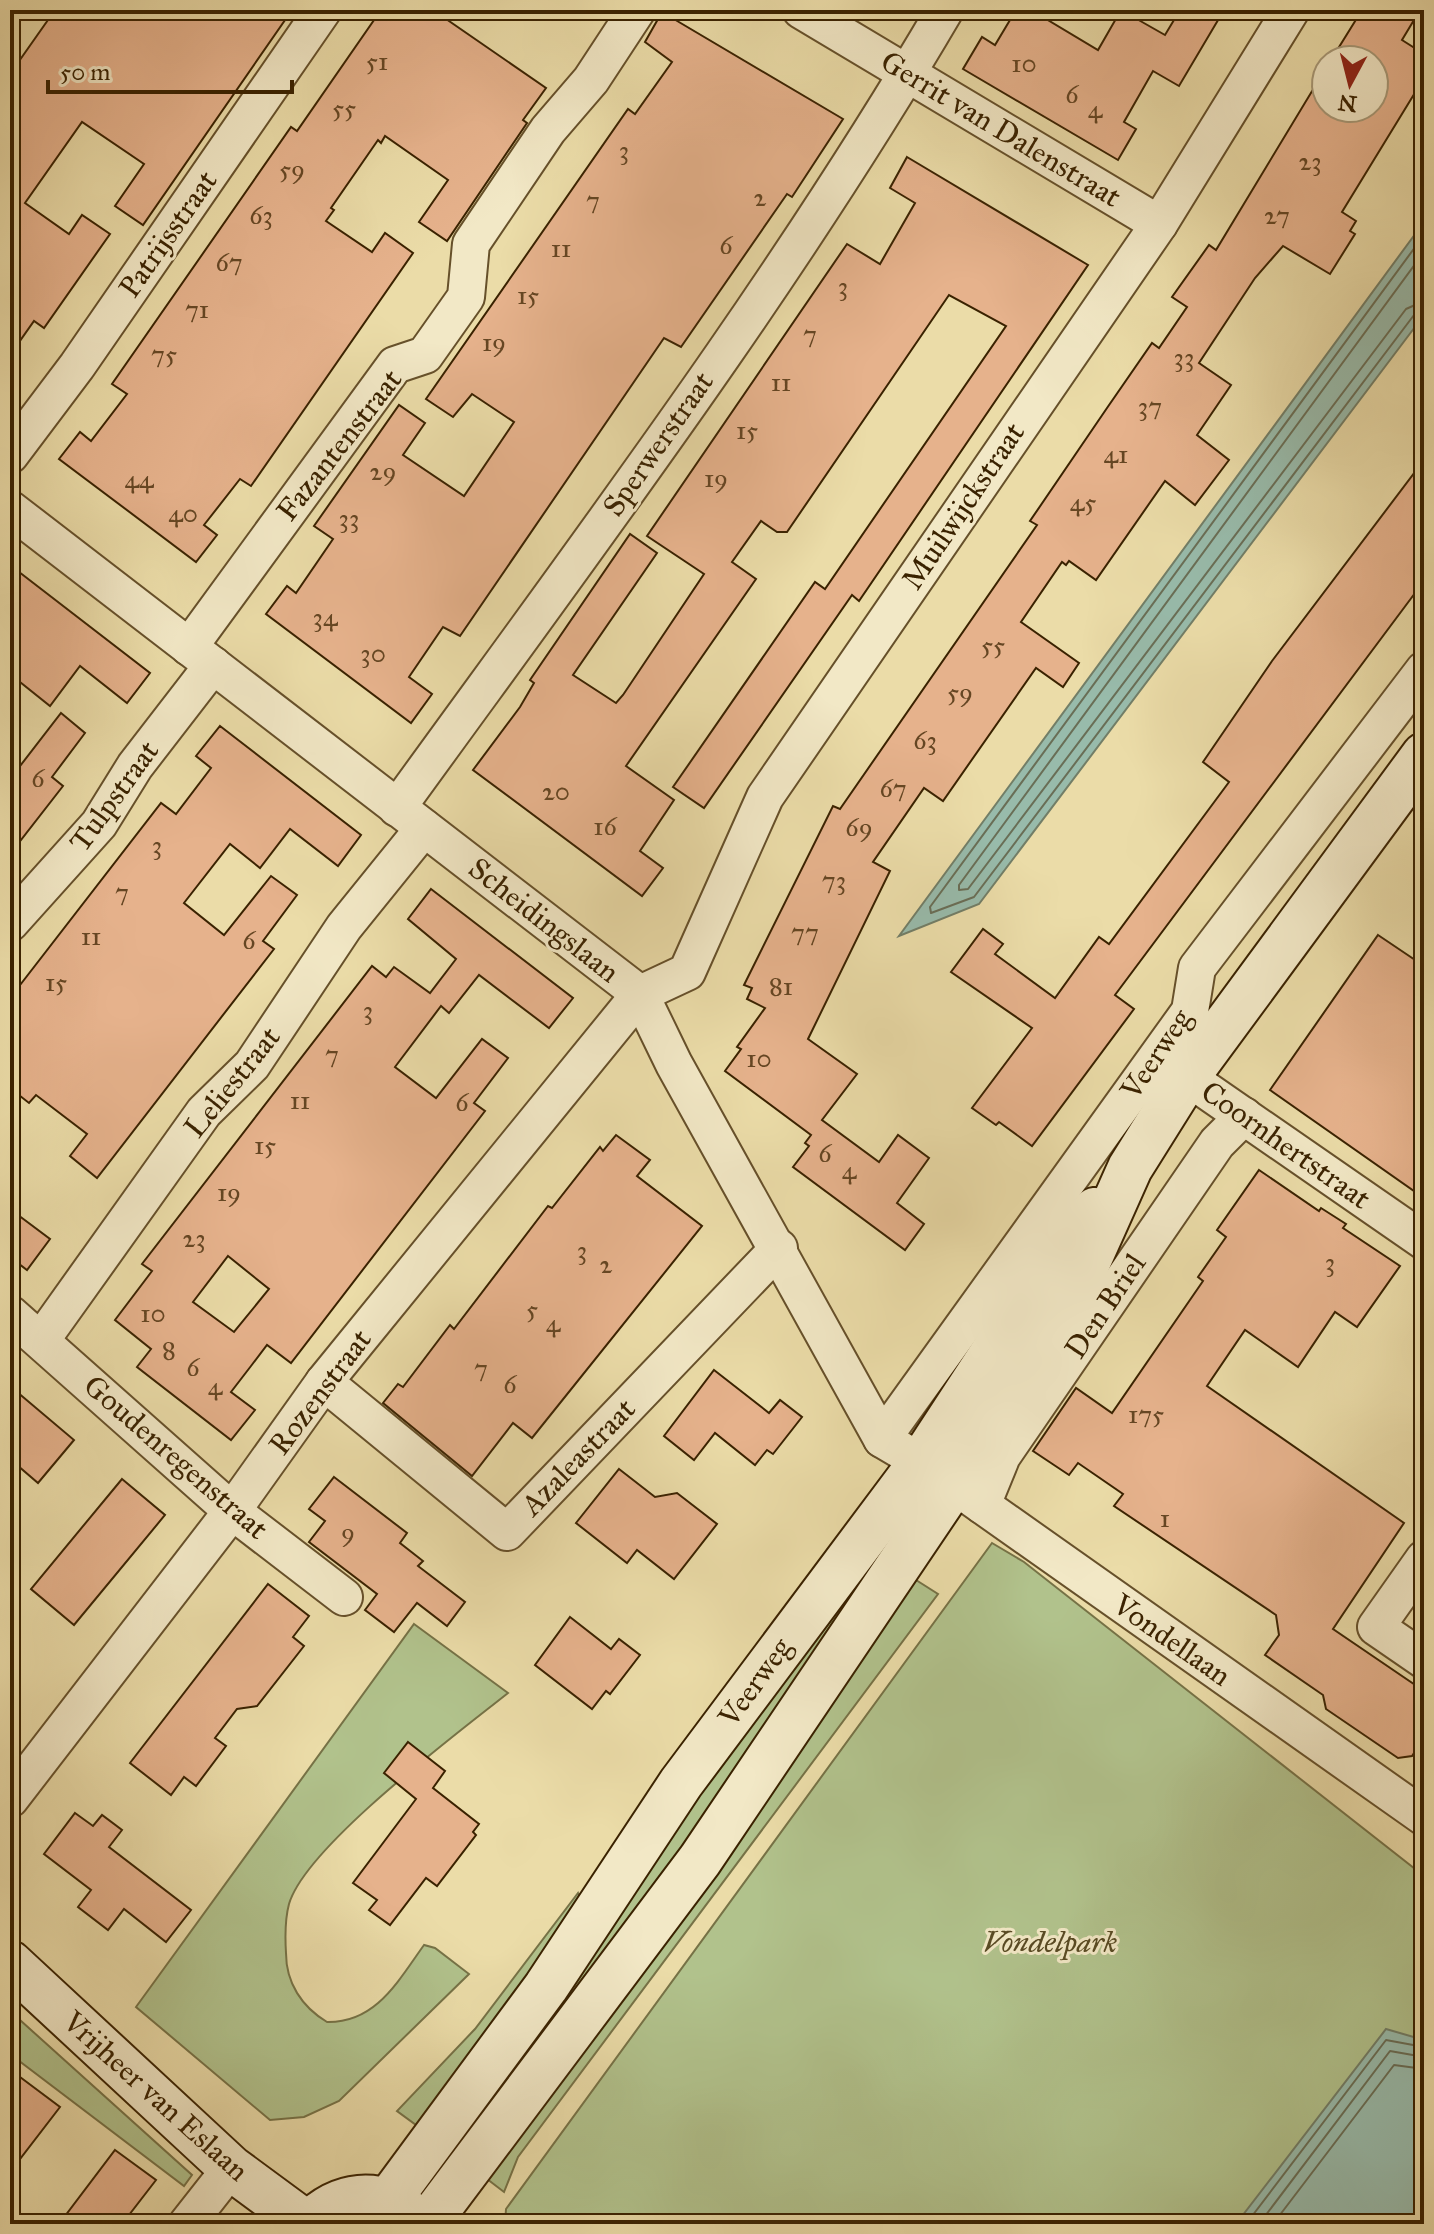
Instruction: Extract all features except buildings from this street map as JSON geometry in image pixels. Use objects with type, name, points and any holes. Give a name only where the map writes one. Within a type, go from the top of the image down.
[{"type":"street","name":"Fazantenstraat","points":[[201,656],[395,365],[425,355],[466,297],[471,244],[548,130],[591,80],[637,10]]},
{"type":"street","name":"Gerrit van Dalenstraat","points":[[801,10],[1159,224]]},
{"type":"street","name":"Sperwerstraat","points":[[411,818],[536,620],[771,283],[908,73],[945,10]]},
{"type":"street","name":"Muilwijckstraat","points":[[640,994],[687,972],[765,797],[1159,224],[1291,10]]},
{"type":"street","name":"Patrijsstraat","points":[[10,455],[77,366],[321,11]]},
{"type":"street","name":"Scheidingslaan","points":[[10,509],[640,994],[674,1064],[779,1248],[882,1439]]},
{"type":"street","name":"Tulpstraat","points":[[10,923],[99,824],[201,656]]},
{"type":"street","name":"Veerweg","points":[[882,1439],[1190,1011],[1197,968],[1424,670]]},
{"type":"street","name":"Veerweg","points":[[427,2224],[700,1860],[952,1484],[1052,1262],[1130,1168],[1187,1077],[1424,755]]},
{"type":"street","name":"Leliestraat","points":[[42,1339],[204,1112],[252,1065],[344,927],[411,818]]},
{"type":"street","name":"Rozenstraat","points":[[10,1799],[232,1511],[324,1382],[640,994]]},
{"type":"street","name":"Coornhertstraat","points":[[1187,1077],[1424,1241]]},
{"type":"street","name":"Den Briel","points":[[952,1484],[1011,1443],[1217,1143],[1244,1116]]},
{"type":"street","name":"Azaleastraat","points":[[324,1382],[507,1532],[779,1248]]},
{"type":"street","name":"Goudenregenstraat","points":[[10,1314],[42,1339],[232,1511],[344,1597]]},
{"type":"street","points":[[882,1439],[952,1484]]},
{"type":"street","name":"Veerweg","points":[[404,2212],[546,1987],[681,1783],[952,1484]]},
{"type":"street","name":"Vondellaan","points":[[952,1484],[1424,1817]]},
{"type":"street","points":[[1424,1559],[1376,1627],[1424,1660]]},
{"type":"street","name":"Vrijheer van Eslaan","points":[[10,1963],[231,2168],[308,2224]]},
{"type":"street","points":[[187,2224],[231,2168]]},
{"type":"street","points":[[308,2224],[336,2202],[353,2197],[404,2212]]},
{"type":"green space","name":"Vondelpark","points":[[992,1543],[1024,1562],[1424,1876],[1424,2224],[505,2224],[506,2209]]},
{"type":"green space","points":[[866,1546],[891,1562],[463,2160],[440,2144]]},
{"type":"green space","points":[[905,1573],[938,1594],[518,2157],[504,2192],[478,2172]]},
{"type":"green space","points":[[414,1624],[508,1693],[386,1792],[323,1852],[301,1880],[289,1904],[287,1964],[297,1993],[310,2009],[327,2022],[344,2020],[372,2008],[395,1985],[424,1945],[435,1948],[469,1974],[339,2101],[304,2117],[270,2120],[136,2007]]},
{"type":"green space","points":[[578,1893],[585,1912],[427,2133],[397,2111],[475,2029]]},
{"type":"green space","points":[[10,2011],[192,2175],[184,2186],[10,2054]]},
{"type":"water","points":[[1424,222],[1424,315],[979,904],[899,936]]},
{"type":"water","points":[[1386,2029],[1424,2040],[1424,2224],[1236,2224]]}]
